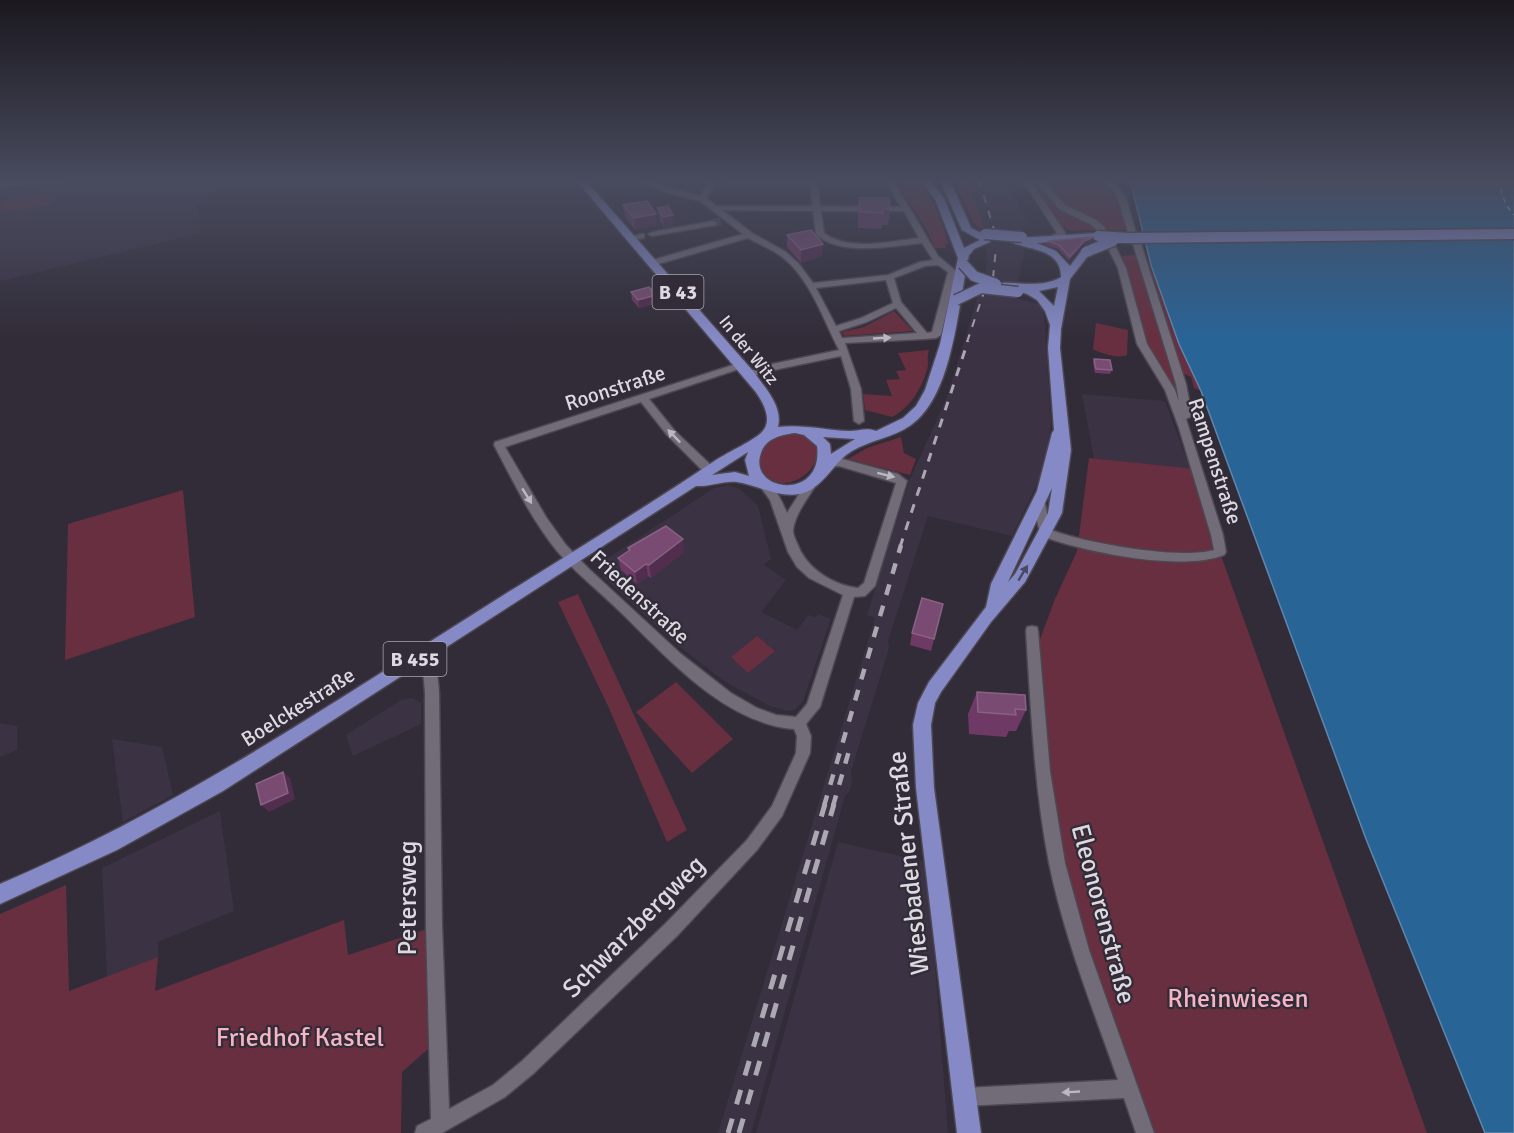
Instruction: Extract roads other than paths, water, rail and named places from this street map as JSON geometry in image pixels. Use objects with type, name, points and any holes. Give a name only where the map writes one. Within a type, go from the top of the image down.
[{"type":"main road","name":"In der Witz","points":[[632,233],[652,263],[746,370],[771,407],[807,431]]},
{"type":"main road","points":[[955,233],[974,276],[1034,293],[1052,310],[1055,330]]},
{"type":"main road","points":[[974,233],[988,239],[1020,240],[1052,239],[1068,235]]},
{"type":"main road","points":[[1020,240],[1100,233],[1134,242]]},
{"type":"main road","points":[[956,300],[981,288],[1044,288],[1066,277],[1086,252],[1104,243],[1514,234]]},
{"type":"main road","points":[[964,254],[974,245],[988,239]]},
{"type":"main road","points":[[993,608],[1020,578],[1055,513],[1064,450],[1059,424],[1054,348],[1055,330],[1066,277],[1065,265],[1055,255],[1020,240]]},
{"type":"main road","name":"B 455","points":[[682,488],[706,480],[741,477],[778,489],[795,490],[807,486],[847,448],[908,420],[925,403],[936,383],[956,300],[955,292],[964,254]]},
{"type":"main road","points":[[1055,330],[1071,296],[1076,263]]},
{"type":"main road","points":[[956,300],[970,287],[996,284]]},
{"type":"main road","name":"In der Witz","points":[[765,437],[774,423],[771,407]]},
{"type":"main road","points":[[993,608],[999,584],[1045,488],[1059,424]]},
{"type":"main road","name":"B 455","points":[[682,488],[751,443],[786,429],[850,435],[883,433]]},
{"type":"main road","points":[[807,431],[820,440],[825,450],[823,465],[815,479]]},
{"type":"main road","points":[[764,484],[755,475],[751,464],[753,451],[765,437]]},
{"type":"main road","name":"Boelckestraße","points":[[0,894],[124,837],[191,801],[572,561],[682,488]]},
{"type":"main road","name":"Wiesbadener Straße","points":[[969,1133],[925,788],[922,725],[927,702],[935,687],[993,608]]},
{"type":"street","points":[[652,234],[658,233]]},
{"type":"street","points":[[746,233],[789,260],[811,286],[845,352],[856,389],[859,421]]},
{"type":"street","points":[[820,233],[834,244],[848,246],[926,240]]},
{"type":"street","points":[[840,341],[936,335],[952,271],[935,258],[921,233]]},
{"type":"street","points":[[1132,233],[1181,384],[1188,421],[1184,429]]},
{"type":"street","points":[[652,263],[749,235]]},
{"type":"street","name":"Rampenstraße","points":[[1046,533],[1072,543],[1107,550],[1199,558],[1218,554],[1221,546],[1170,390],[1142,344],[1122,268],[1113,251],[1134,242]]},
{"type":"street","points":[[811,286],[890,276],[923,264],[940,262]]},
{"type":"street","points":[[890,276],[890,288],[896,305],[925,336]]},
{"type":"street","points":[[834,330],[857,323],[896,305]]},
{"type":"street","name":"Roonstraße","points":[[499,445],[642,397],[746,370],[845,352]]},
{"type":"street","points":[[642,397],[671,433],[710,471]]},
{"type":"street","name":"Friedenstraße","points":[[499,445],[546,525],[572,561],[670,653],[735,702],[767,718],[780,722],[799,723]]},
{"type":"street","points":[[764,484],[776,502],[795,556],[806,570],[827,583],[850,592],[865,592],[869,586],[902,482],[894,477],[839,462],[830,463]]},
{"type":"street","points":[[787,534],[789,520],[815,479]]},
{"type":"street","points":[[1022,540],[1046,533],[1039,504]]},
{"type":"street","points":[[799,723],[813,707],[850,592]]},
{"type":"street","name":"Eleonorenstraße","points":[[1032,630],[1043,771],[1057,863],[1081,951],[1145,1133]]},
{"type":"street","name":"Petersweg","points":[[421,656],[430,669],[432,692],[434,925],[432,1128]]},
{"type":"street","name":"Schwarzbergweg","points":[[432,1128],[499,1091],[528,1067],[670,930],[752,845],[777,811],[803,753],[804,736],[799,723]]},
{"type":"street","points":[[964,1097],[1129,1089]]},
{"type":"water","points":[[1143,233],[1514,233],[1514,1133],[1485,1133],[1366,839],[1201,391],[1179,344],[1151,265]]},
{"type":"railway","points":[[993,278],[996,248]]},
{"type":"railway","points":[[967,342],[984,292]]},
{"type":"railway","points":[[900,547],[968,341]]},
{"type":"railway","points":[[824,806],[901,545]]},
{"type":"railway","points":[[833,806],[851,744]]},
{"type":"railway","points":[[728,1133],[825,804]]},
{"type":"railway","points":[[739,1133],[834,804]]},
{"type":"park label","name":"Rheinwiesen","points":[[1238,999]]},
{"type":"park label","name":"Friedhof Kastel","points":[[300,1038]]}]
